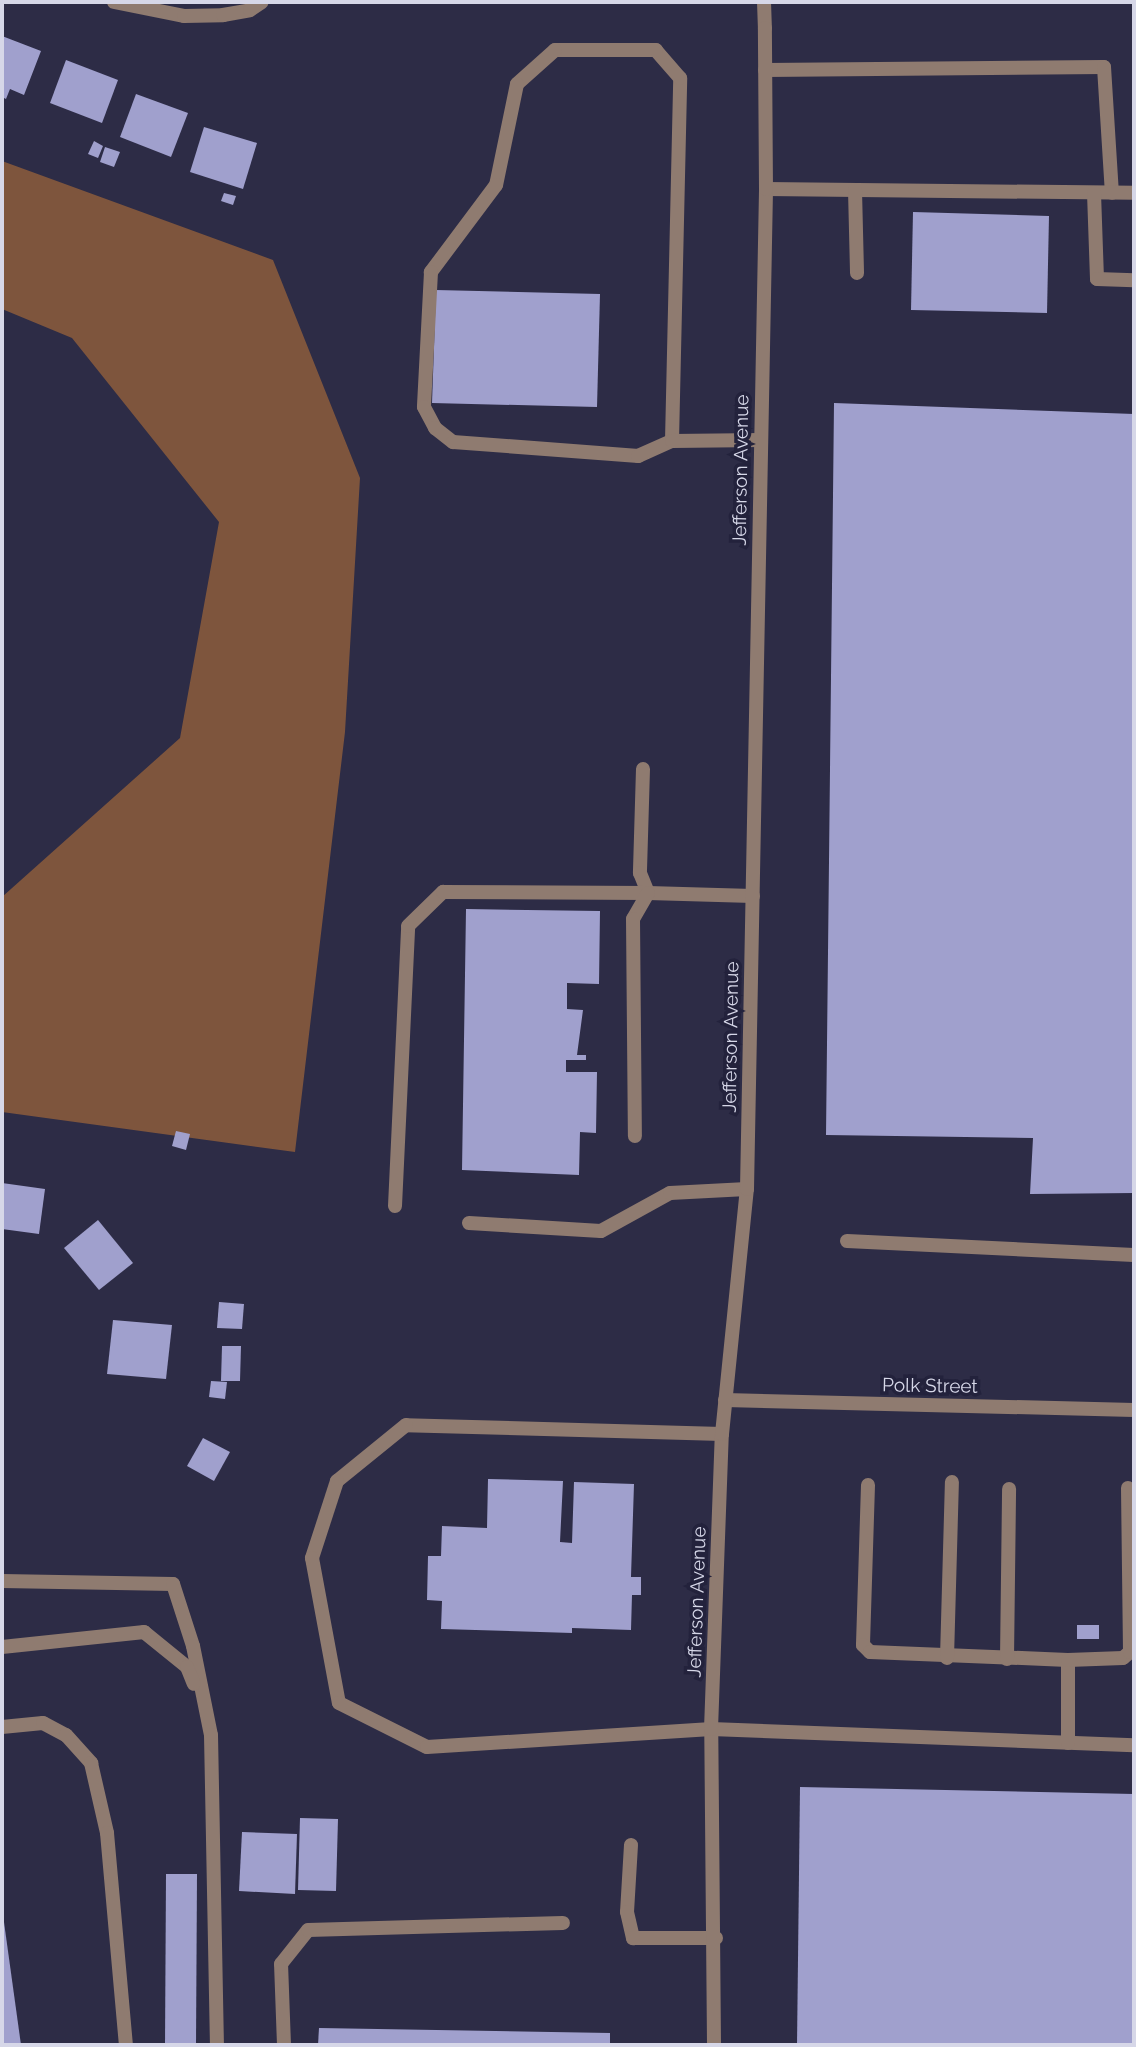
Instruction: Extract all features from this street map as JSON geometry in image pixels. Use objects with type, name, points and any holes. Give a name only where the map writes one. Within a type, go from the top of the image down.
[{"type":"street","points":[[114,2],[184,16],[223,15],[250,10],[262,2]]},
{"type":"street","name":"Jefferson Avenue","points":[[714,2045],[716,1938],[711,1729],[725,1400],[747,1189],[766,189],[764,2]]},
{"type":"street","points":[[672,441],[680,78],[656,50],[555,50],[517,84],[496,186],[431,272],[424,407],[435,428],[453,442],[638,456],[672,441],[761,440]]},
{"type":"street","points":[[765,70],[1104,67],[1112,193]]},
{"type":"street","points":[[766,189],[1134,193]]},
{"type":"street","points":[[855,190],[857,273]]},
{"type":"street","points":[[1094,193],[1097,279],[1134,280]]},
{"type":"street","points":[[643,769],[640,873],[648,893]]},
{"type":"street","points":[[395,1206],[408,926],[443,892],[753,896]]},
{"type":"street","points":[[635,1136],[633,919],[648,893]]},
{"type":"street","points":[[469,1223],[601,1231],[670,1193],[747,1189]]},
{"type":"street","points":[[847,1241],[1134,1255]]},
{"type":"street","name":"Polk Street","points":[[725,1400],[1134,1409]]},
{"type":"street","points":[[723,1434],[406,1425],[337,1481],[312,1558],[339,1703],[427,1747],[711,1729],[1134,1745]]},
{"type":"street","points":[[947,1658],[952,1482]]},
{"type":"street","points":[[868,1485],[863,1645],[870,1652],[947,1658],[1068,1660],[1123,1658],[1130,1652],[1128,1488]]},
{"type":"street","points":[[1007,1659],[1009,1489]]},
{"type":"street","points":[[2,1581],[173,1584],[193,1646],[201,1698],[211,1735],[217,2045]]},
{"type":"street","points":[[2,1647],[144,1632],[187,1667],[201,1698]]},
{"type":"street","points":[[1068,1660],[1068,1743]]},
{"type":"street","points":[[2,1727],[43,1723],[65,1735],[90,1763],[107,1833],[126,2045]]},
{"type":"street","points":[[631,1845],[627,1912],[633,1938],[716,1938]]},
{"type":"street","points":[[284,2045],[281,1964],[308,1930],[563,1923]]},
{"type":"shaded area","points":[[2,161],[273,260],[360,478],[345,732],[295,1152],[2,1112],[2,897],[180,738],[219,522],[72,338],[2,309]]},
{"type":"building","points":[[2,36],[41,51],[24,95],[10,89],[6,99],[2,97]]},
{"type":"building","points":[[66,60],[118,80],[102,123],[50,103]]},
{"type":"building","points":[[136,94],[188,113],[171,157],[120,137]]},
{"type":"building","points":[[204,127],[257,143],[243,189],[190,172]]},
{"type":"building","points":[[94,141],[103,146],[98,158],[88,154]]},
{"type":"building","points":[[105,147],[120,152],[114,167],[100,162]]},
{"type":"building","points":[[224,193],[236,196],[233,205],[221,201]]},
{"type":"building","points":[[913,212],[1049,216],[1047,313],[911,310]]},
{"type":"building","points":[[436,290],[600,294],[597,407],[432,403]]},
{"type":"building","points":[[834,403],[1134,414],[1134,1193],[1030,1194],[1033,1138],[826,1135]]},
{"type":"building","points":[[466,909],[600,911],[599,984],[567,983],[567,1009],[583,1010],[577,1055],[586,1055],[586,1060],[566,1060],[566,1072],[597,1072],[596,1133],[580,1132],[579,1175],[462,1170]]},
{"type":"building","points":[[176,1131],[190,1134],[186,1150],[172,1146]]},
{"type":"building","points":[[2,1183],[45,1189],[39,1234],[2,1229]]},
{"type":"building","points":[[98,1220],[133,1263],[99,1290],[64,1248]]},
{"type":"building","points":[[219,1302],[244,1304],[242,1329],[217,1328]]},
{"type":"building","points":[[113,1320],[172,1325],[166,1379],[107,1374]]},
{"type":"building","points":[[222,1346],[241,1346],[240,1381],[221,1381]]},
{"type":"building","points":[[211,1381],[227,1382],[225,1399],[209,1397]]},
{"type":"building","points":[[203,1438],[230,1452],[214,1481],[187,1466]]},
{"type":"building","points":[[488,1479],[563,1481],[560,1542],[572,1543],[574,1482],[634,1484],[631,1577],[641,1577],[641,1595],[632,1595],[631,1630],[572,1628],[572,1633],[441,1629],[442,1601],[427,1600],[428,1556],[441,1556],[442,1526],[487,1528]]},
{"type":"building","points":[[1077,1625],[1099,1625],[1099,1639],[1077,1639]]},
{"type":"building","points":[[800,1787],[1134,1794],[1134,2045],[797,2045]]},
{"type":"building","points":[[300,1818],[338,1819],[336,1891],[298,1890]]},
{"type":"building","points":[[242,1832],[297,1834],[295,1894],[239,1891]]},
{"type":"building","points":[[166,1874],[197,1874],[196,2045],[165,2045]]},
{"type":"building","points":[[3,1915],[21,2045],[2,2045]]},
{"type":"building","points":[[319,2028],[610,2033],[610,2045],[318,2045]]}]
